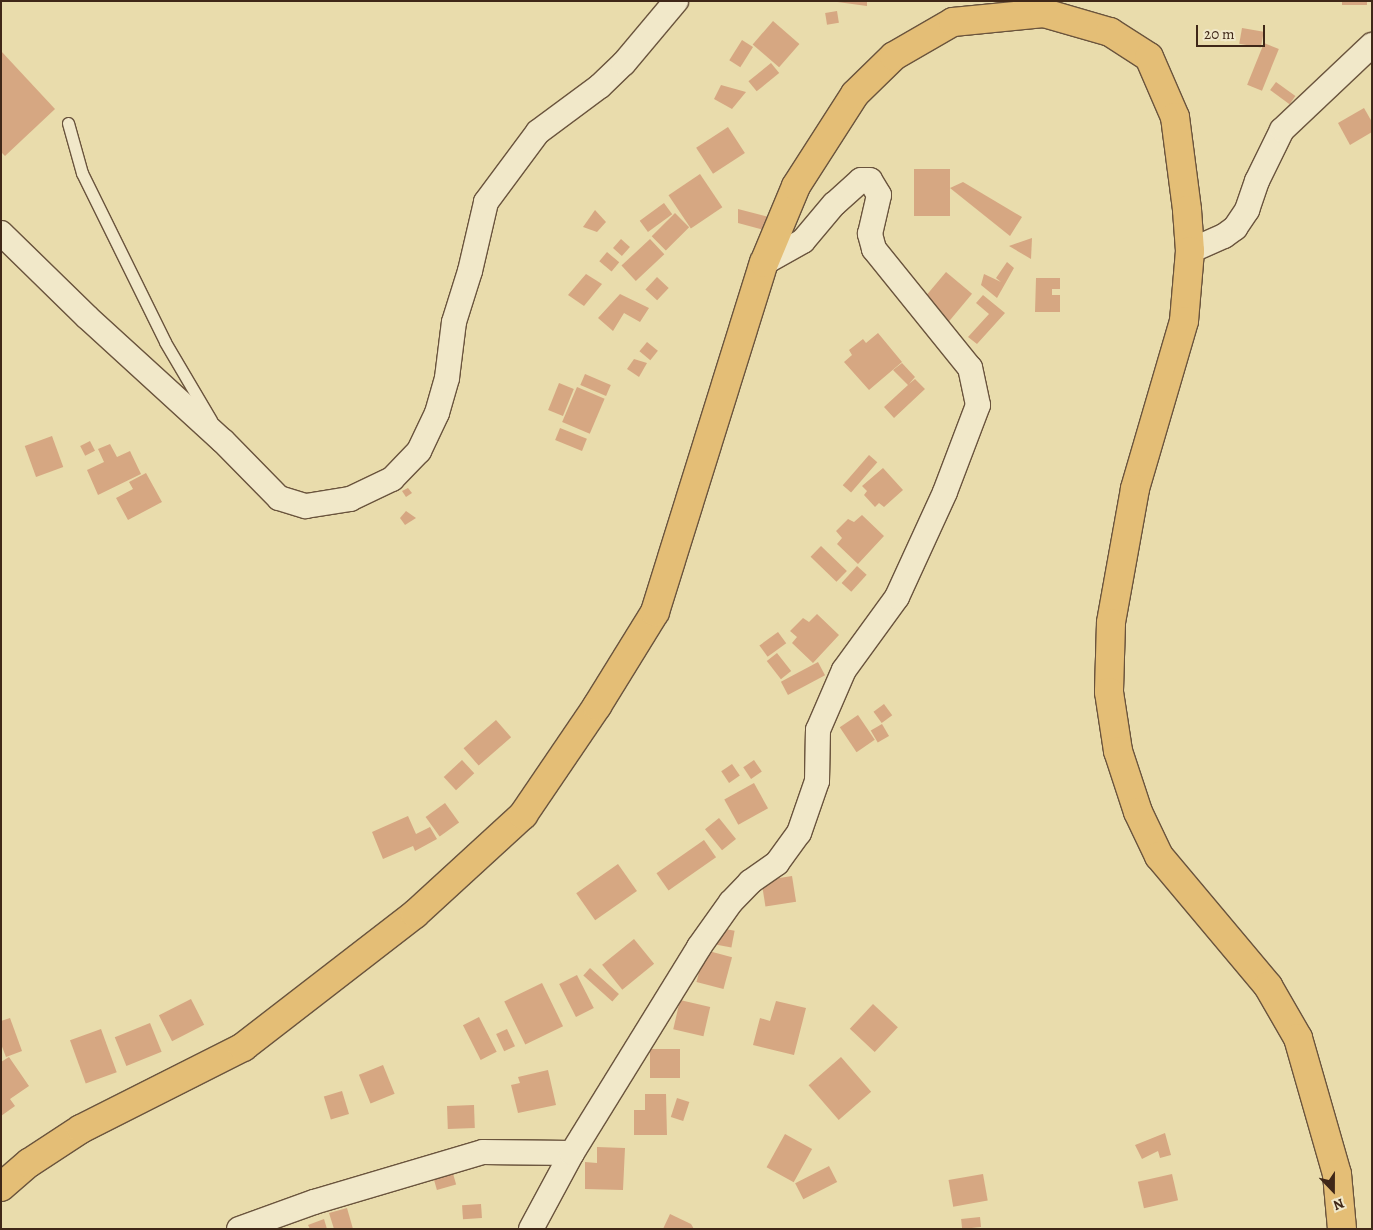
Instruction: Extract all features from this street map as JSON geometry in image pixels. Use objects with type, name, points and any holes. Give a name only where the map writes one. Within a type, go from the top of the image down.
[{"type":"main road","points":[[1,1187],[29,1163],[80,1129],[244,1047],[415,914],[523,815],[597,706],[655,612],[764,263],[796,186],[855,94],[894,56],[953,22],[1044,13],[1110,32],[1149,57],[1176,117],[1190,251],[1184,321],[1135,489],[1111,623],[1109,692],[1118,750],[1138,812],[1159,856],[1268,986],[1298,1038],[1337,1174],[1342,1229]]},
{"type":"street","points":[[1,233],[87,317],[224,441],[280,498],[306,506],[350,500],[392,479],[419,451],[437,413],[447,378],[454,322],[470,271],[486,202],[538,132],[612,75],[676,1]]},
{"type":"street","points":[[1190,251],[1224,236],[1235,228],[1248,210],[1257,180],[1282,130],[1372,46]]},
{"type":"street","points":[[531,1229],[572,1153],[699,947],[731,902],[750,882],[777,863],[796,838],[817,781],[818,730],[844,670],[897,597],[946,492],[978,405],[970,368],[874,249],[870,234],[879,195],[870,180],[861,180],[834,204],[803,241],[764,263]]},
{"type":"street","points":[[240,1229],[314,1202],[484,1152],[572,1153]]},
{"type":"lane","points":[[68,123],[82,172],[165,342],[224,441]]},
{"type":"building","points":[[830,1],[867,1],[867,6]]},
{"type":"building","points":[[1342,1],[1367,1],[1367,5],[1342,5]]},
{"type":"building","points":[[837,11],[839,23],[827,25],[825,13]]},
{"type":"building","points":[[773,21],[799,44],[779,67],[753,44]]},
{"type":"building","points":[[1242,28],[1264,32],[1261,48],[1239,44]]},
{"type":"building","points":[[742,40],[753,47],[740,67],[729,60]]},
{"type":"building","points":[[1264,43],[1279,49],[1262,91],[1247,85]]},
{"type":"building","points":[[1,51],[55,109],[5,156],[1,152]]},
{"type":"building","points":[[771,63],[779,73],[757,91],[748,81]]},
{"type":"building","points":[[1276,82],[1295,96],[1290,104],[1270,90]]},
{"type":"building","points":[[721,85],[746,92],[732,109],[714,99]]},
{"type":"building","points":[[1364,108],[1372,122],[1372,132],[1350,145],[1338,123]]},
{"type":"building","points":[[728,127],[745,153],[713,174],[696,148]]},
{"type":"building","points":[[914,169],[950,169],[950,216],[914,216]]},
{"type":"building","points":[[700,174],[722,207],[691,228],[668,195]]},
{"type":"building","points":[[963,182],[1022,217],[1010,236],[950,188]]},
{"type":"building","points":[[664,203],[672,214],[648,232],[640,221]]},
{"type":"building","points":[[738,209],[769,217],[764,230],[738,223]]},
{"type":"building","points":[[595,210],[606,222],[597,232],[583,227]]},
{"type":"building","points":[[675,213],[689,227],[666,250],[652,236]]},
{"type":"building","points":[[1032,238],[1031,259],[1009,246]]},
{"type":"building","points":[[621,239],[630,247],[622,256],[613,248]]},
{"type":"building","points":[[650,239],[664,254],[636,281],[621,266]]},
{"type":"building","points":[[607,252],[619,262],[612,271],[599,261]]},
{"type":"building","points":[[1007,262],[1014,268],[997,298],[981,285],[984,274],[1001,282],[996,278]]},
{"type":"building","points":[[946,272],[972,294],[948,323],[922,301]]},
{"type":"building","points":[[586,274],[602,284],[584,306],[568,295]]},
{"type":"building","points":[[657,277],[669,288],[657,300],[645,289]]},
{"type":"building","points":[[1036,278],[1060,278],[1060,289],[1052,289],[1052,295],[1060,295],[1060,312],[1035,312]]},
{"type":"building","points":[[620,294],[649,308],[640,322],[624,313],[613,331],[598,318]]},
{"type":"building","points":[[983,295],[1005,313],[977,344],[968,337],[989,314],[976,303]]},
{"type":"building","points":[[878,333],[902,362],[869,390],[844,362],[852,355],[849,350],[863,339],[866,343]]},
{"type":"building","points":[[647,342],[658,351],[650,360],[639,351]]},
{"type":"building","points":[[634,359],[647,363],[639,377],[627,369]]},
{"type":"building","points":[[902,363],[915,377],[909,384],[915,379],[925,389],[894,418],[884,407],[908,385],[893,370]]},
{"type":"building","points":[[585,374],[611,385],[606,396],[580,385]]},
{"type":"building","points":[[559,383],[574,389],[563,416],[548,410]]},
{"type":"building","points":[[577,387],[605,399],[590,434],[562,422]]},
{"type":"building","points":[[560,428],[587,439],[582,451],[555,440]]},
{"type":"building","points":[[52,436],[63,467],[36,477],[25,446]]},
{"type":"building","points":[[90,441],[95,451],[85,456],[80,446]]},
{"type":"building","points":[[110,444],[117,457],[130,451],[141,474],[98,495],[87,470],[104,462],[98,449]]},
{"type":"building","points":[[869,455],[877,462],[851,492],[843,485]]},
{"type":"building","points":[[883,468],[903,490],[884,507],[879,503],[875,507],[864,495],[867,491],[862,486]]},
{"type":"building","points":[[146,473],[162,502],[128,520],[116,498],[133,489],[129,482]]},
{"type":"building","points":[[408,488],[412,493],[406,497],[402,491]]},
{"type":"building","points":[[406,511],[416,518],[405,525],[400,518]]},
{"type":"building","points":[[862,515],[884,536],[858,564],[837,544],[842,538],[836,531],[848,519],[854,522]]},
{"type":"building","points":[[821,546],[847,571],[836,582],[811,557]]},
{"type":"building","points":[[857,566],[867,575],[851,592],[842,583]]},
{"type":"building","points":[[817,614],[839,635],[813,663],[792,643],[797,637],[790,631],[803,618],[809,622]]},
{"type":"building","points":[[778,632],[786,643],[768,657],[759,646]]},
{"type":"building","points":[[777,653],[791,671],[781,679],[767,661]]},
{"type":"building","points":[[818,662],[825,675],[788,695],[781,682]]},
{"type":"building","points":[[884,704],[892,715],[882,723],[873,712]]},
{"type":"building","points":[[858,715],[875,740],[857,752],[840,727]]},
{"type":"building","points":[[496,720],[511,737],[479,766],[464,748]]},
{"type":"building","points":[[882,724],[889,736],[878,743],[871,730]]},
{"type":"building","points":[[462,760],[474,773],[456,790],[444,777]]},
{"type":"building","points":[[754,760],[762,772],[751,779],[743,767]]},
{"type":"building","points":[[732,764],[740,776],[729,783],[721,771]]},
{"type":"building","points":[[754,783],[768,808],[738,825],[724,799]]},
{"type":"building","points":[[445,803],[459,822],[440,837],[426,817]]},
{"type":"building","points":[[408,816],[416,834],[430,827],[437,839],[415,851],[413,846],[383,859],[372,832]]},
{"type":"building","points":[[719,818],[736,839],[722,850],[705,829]]},
{"type":"building","points":[[704,840],[716,857],[669,890],[656,873]]},
{"type":"building","points":[[618,864],[637,891],[595,920],[576,893]]},
{"type":"building","points":[[792,876],[796,902],[765,907],[761,881]]},
{"type":"building","points":[[715,927],[735,931],[731,948],[712,944]]},
{"type":"building","points":[[634,939],[654,964],[622,990],[602,965]]},
{"type":"building","points":[[705,950],[732,957],[724,989],[696,982]]},
{"type":"building","points":[[590,968],[619,994],[612,1002],[583,975]]},
{"type":"building","points":[[577,975],[594,1008],[576,1017],[559,984]]},
{"type":"building","points":[[542,983],[563,1026],[525,1045],[504,1001]]},
{"type":"building","points":[[191,999],[204,1025],[172,1041],[159,1015]]},
{"type":"building","points":[[680,1000],[710,1007],[703,1036],[673,1029]]},
{"type":"building","points":[[776,1001],[806,1008],[794,1055],[753,1045],[760,1018],[770,1021]]},
{"type":"building","points":[[873,1004],[898,1027],[875,1052],[850,1029]]},
{"type":"building","points":[[479,1017],[497,1052],[481,1060],[463,1025]]},
{"type":"building","points":[[10,1018],[22,1051],[6,1057],[1,1044],[1,1021]]},
{"type":"building","points":[[150,1023],[162,1052],[126,1066],[115,1037]]},
{"type":"building","points":[[101,1029],[117,1072],[86,1084],[70,1040]]},
{"type":"building","points":[[507,1029],[515,1046],[504,1051],[496,1034]]},
{"type":"building","points":[[650,1049],[680,1049],[680,1078],[650,1078]]},
{"type":"building","points":[[9,1057],[29,1086],[10,1099],[15,1106],[1,1116],[1,1062]]},
{"type":"building","points":[[841,1057],[871,1092],[839,1120],[809,1085]]},
{"type":"building","points":[[383,1065],[395,1094],[371,1103],[359,1075]]},
{"type":"building","points":[[548,1070],[556,1105],[518,1113],[511,1085],[520,1083],[518,1077]]},
{"type":"building","points":[[342,1091],[349,1114],[331,1120],[324,1097]]},
{"type":"building","points":[[645,1094],[666,1094],[667,1135],[634,1135],[634,1110],[645,1110]]},
{"type":"building","points":[[677,1098],[689,1102],[683,1121],[671,1117]]},
{"type":"building","points":[[474,1105],[475,1128],[448,1129],[447,1106]]},
{"type":"building","points":[[1165,1133],[1171,1155],[1160,1158],[1158,1151],[1142,1159],[1135,1145]]},
{"type":"building","points":[[785,1134],[812,1149],[794,1182],[767,1167]]},
{"type":"building","points":[[597,1147],[625,1148],[623,1190],[585,1189],[585,1162],[597,1163]]},
{"type":"building","points":[[829,1166],[837,1182],[803,1199],[795,1183]]},
{"type":"building","points":[[452,1170],[456,1184],[437,1190],[433,1176]]},
{"type":"building","points":[[983,1174],[988,1201],[953,1207],[949,1180]]},
{"type":"building","points":[[1172,1174],[1178,1200],[1144,1208],[1138,1182]]},
{"type":"building","points":[[481,1204],[482,1218],[463,1219],[462,1205]]},
{"type":"building","points":[[347,1208],[353,1229],[334,1229],[329,1213]]},
{"type":"building","points":[[670,1214],[691,1224],[694,1229],[663,1229]]},
{"type":"building","points":[[980,1217],[981,1227],[962,1229],[961,1219]]},
{"type":"building","points":[[324,1219],[327,1229],[310,1229],[308,1225]]}]
